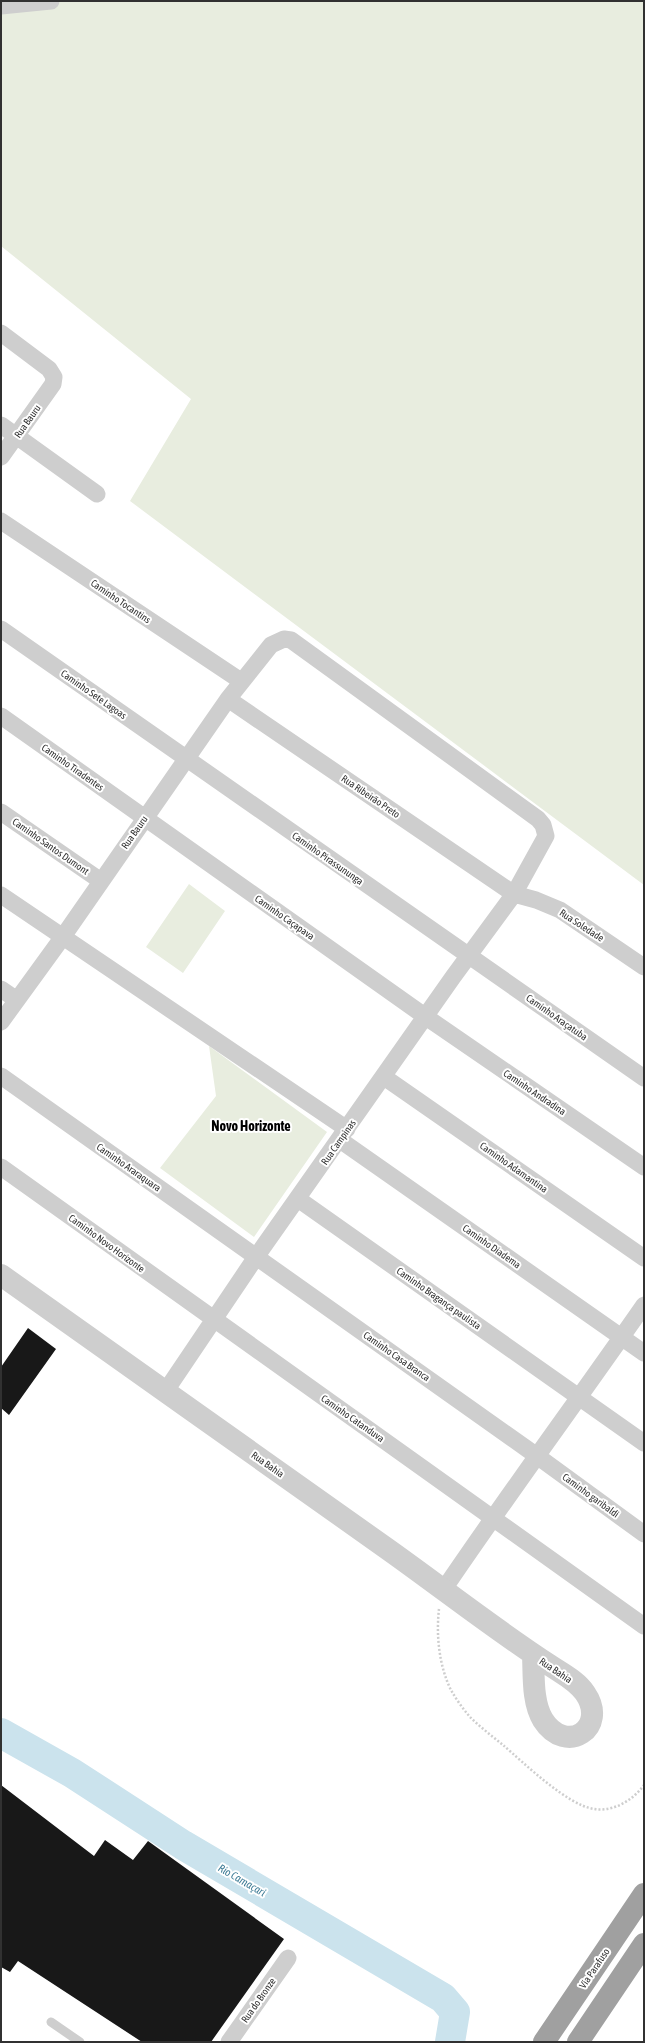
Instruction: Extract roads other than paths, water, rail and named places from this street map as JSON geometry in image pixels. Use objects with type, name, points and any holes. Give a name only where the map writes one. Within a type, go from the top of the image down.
[{"type":"highway","name":"Via Parafuso","points":[[544,2042],[644,1894]]},
{"type":"highway","points":[[578,2042],[644,1944]]},
{"type":"street","points":[[1,6],[51,1]]},
{"type":"street","name":"Rua Bauru","points":[[1,332],[49,369],[54,377],[53,384],[1,457]]},
{"type":"street","points":[[1,425],[98,494]]},
{"type":"street","name":"Caminho Tocantins","points":[[1,521],[241,681]]},
{"type":"street","name":"Caminho Sete Lagoas","points":[[1,629],[187,759]]},
{"type":"street","name":"Rua Campinas","points":[[165,1392],[256,1257],[514,894],[546,836],[543,825],[538,819],[291,640],[284,639],[271,645]]},
{"type":"street","name":"Rua Bauru","points":[[1,1022],[62,938],[144,817],[187,759],[228,698],[271,645]]},
{"type":"street","name":"Rua Ribeirão Preto","points":[[228,698],[514,894]]},
{"type":"street","name":"Caminho Tiradentes","points":[[1,716],[144,817]]},
{"type":"street","name":"Caminho Pirassununga","points":[[187,759],[470,956]]},
{"type":"street","name":"Caminho Santos Dumont","points":[[1,812],[101,881]]},
{"type":"street","name":"Caminho Caçapava","points":[[144,817],[426,1018]]},
{"type":"street","name":"Rua Soledade","points":[[514,894],[536,900],[560,910],[644,967]]},
{"type":"street","name":"Caminho Diadema","points":[[1,895],[343,1134],[644,1353]]},
{"type":"street","name":"Caminho Araçatuba","points":[[470,956],[644,1078]]},
{"type":"street","points":[[1,989],[17,1000]]},
{"type":"street","name":"Caminho Andradina","points":[[426,1018],[644,1167]]},
{"type":"street","name":"Caminho Araraquara","points":[[1,1076],[256,1257]]},
{"type":"street","name":"Caminho Adamantina","points":[[384,1077],[644,1258]]},
{"type":"street","name":"Caminho Novo Horizonte","points":[[1,1167],[213,1319]]},
{"type":"street","name":"Caminho Bragança paulista","points":[[298,1199],[644,1443]]},
{"type":"street","name":"Caminho Casa Branca","points":[[256,1257],[537,1456]]},
{"type":"street","name":"Rua Bahia","points":[[1,1275],[444,1589],[534,1655]]},
{"type":"street","points":[[444,1589],[492,1517],[580,1398],[644,1305]]},
{"type":"street","name":"Caminho Catanduva","points":[[213,1319],[644,1626]]},
{"type":"street","name":"Caminho garibaldi","points":[[537,1456],[644,1534]]},
{"type":"street","name":"Rua do Bronze","points":[[229,2042],[288,1958]]},
{"type":"lane","points":[[51,2022],[80,2042]]},
{"type":"waterway","name":"Rio Camaçari","points":[[1,1733],[72,1773],[183,1845],[443,1998],[455,2012],[450,2042]]},
{"type":"district","name":"Novo Horizonte","points":[[251,1126]]}]
